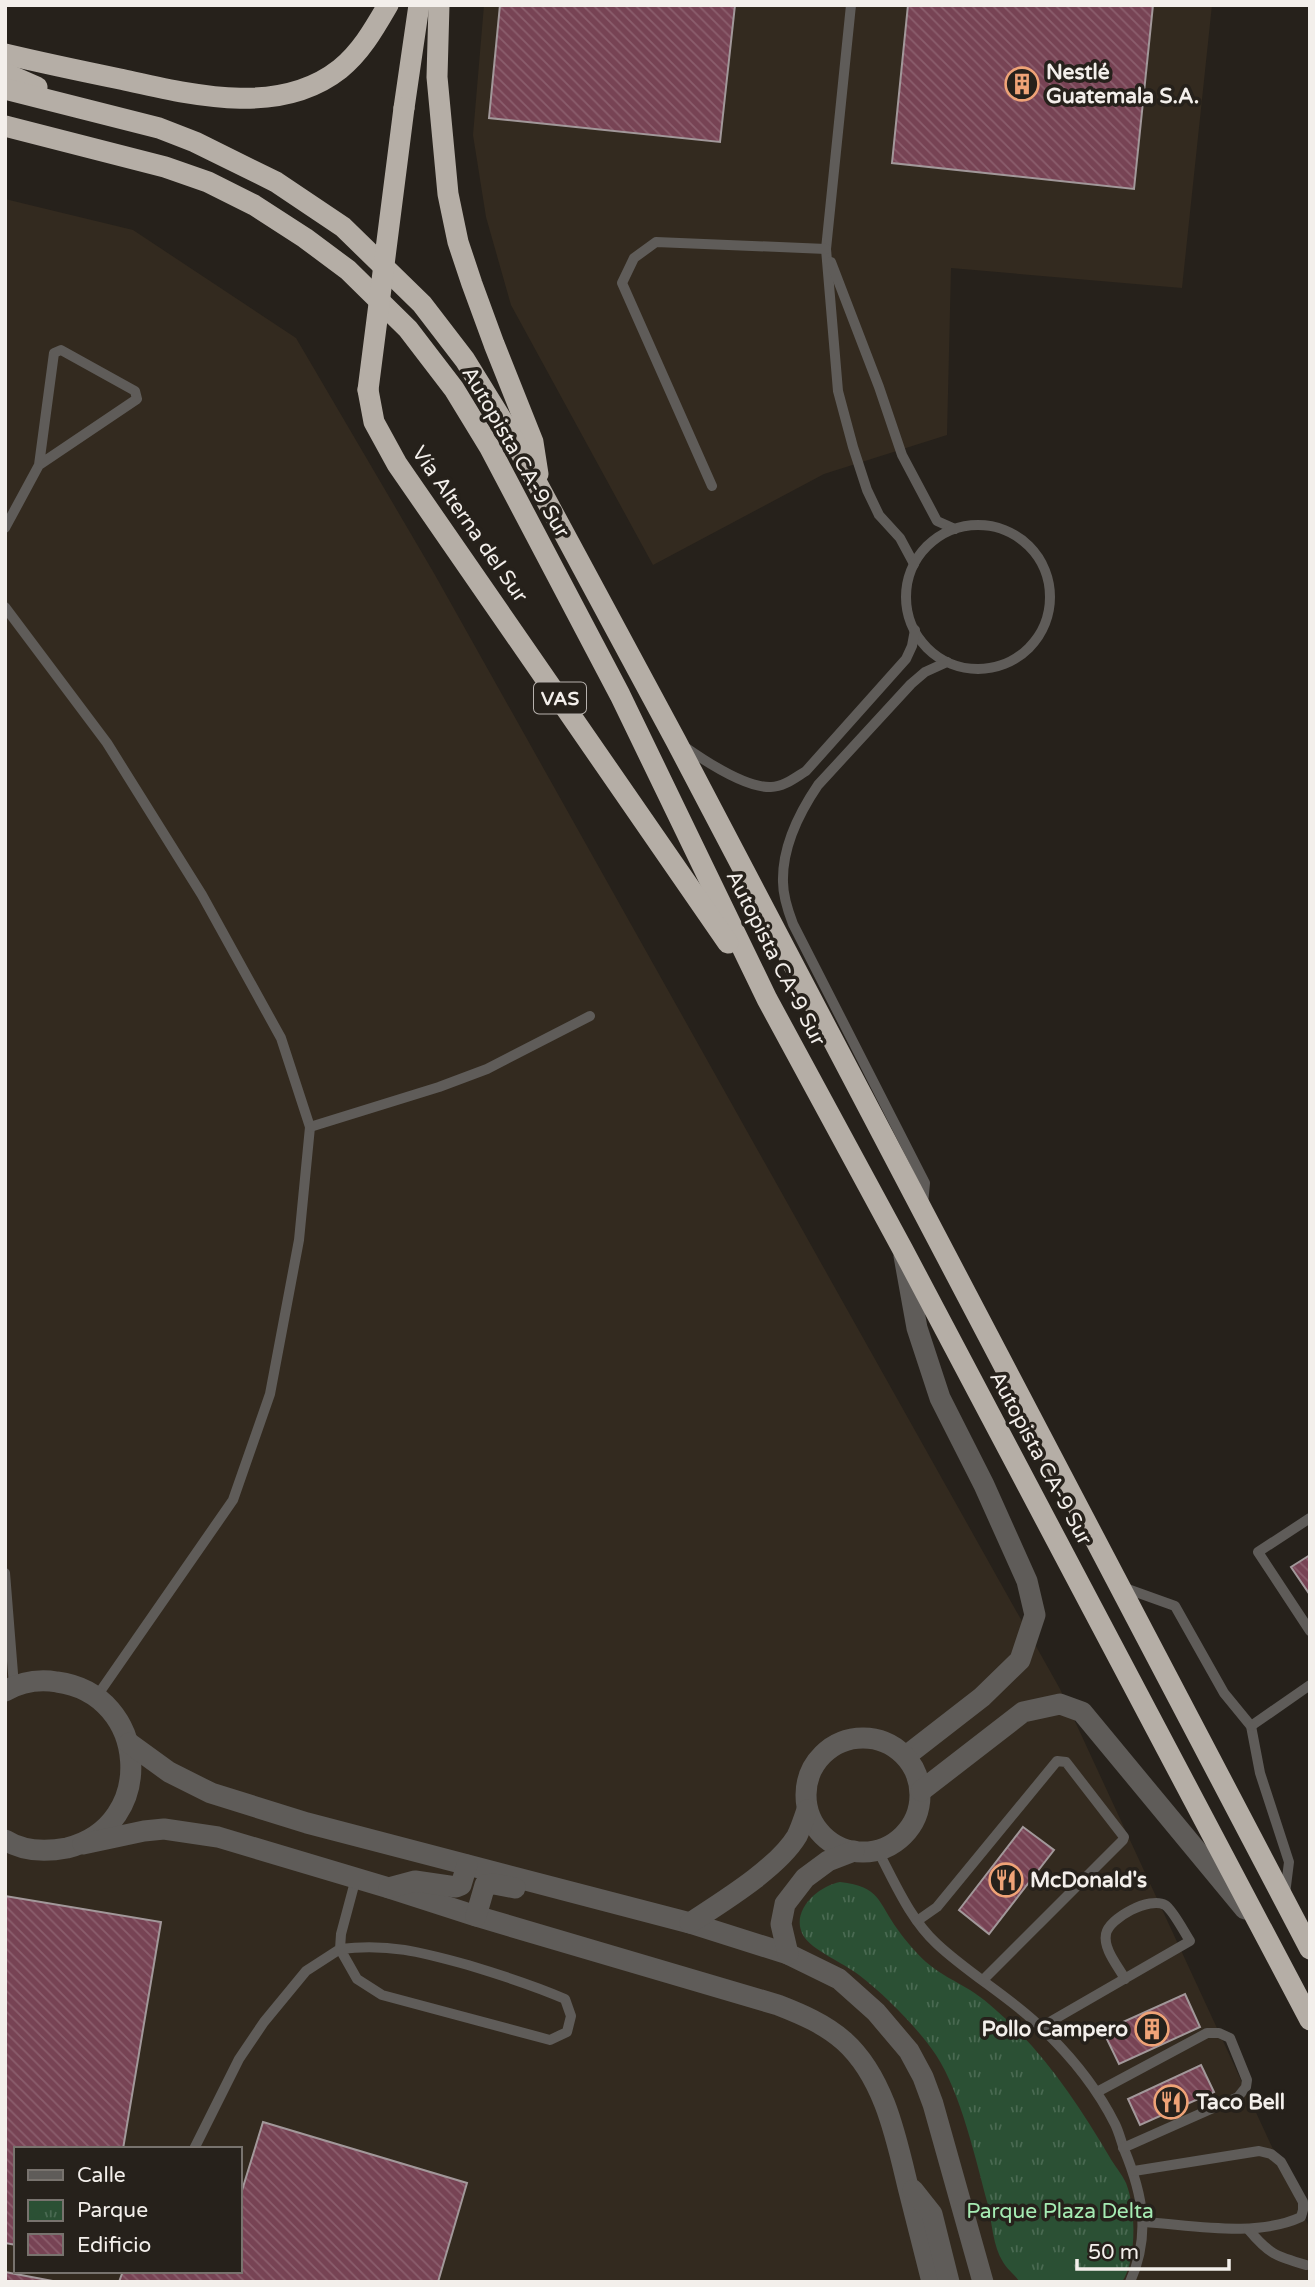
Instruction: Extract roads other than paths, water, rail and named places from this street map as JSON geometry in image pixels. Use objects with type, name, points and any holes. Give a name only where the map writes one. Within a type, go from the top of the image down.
[{"type":"highway","points":[[5,54],[196,96],[239,100],[273,96],[319,82],[338,70],[356,55],[387,5]]},
{"type":"highway","name":"Vía Alterna del Sur","points":[[419,5],[368,390],[374,422],[397,464],[767,999]]},
{"type":"highway","points":[[439,5],[437,77],[448,194],[458,242],[494,344],[533,442],[540,486]]},
{"type":"highway","points":[[5,73],[84,107]]},
{"type":"highway","name":"Autopista CA-9 Sur","points":[[5,89],[159,128],[219,153],[276,182],[343,228],[422,304],[457,351],[510,433],[540,486],[1310,1949]]},
{"type":"highway","name":"Autopista CA-9 Sur","points":[[5,126],[164,167],[208,182],[254,205],[348,270],[408,329],[454,389],[490,448],[620,695],[767,999],[903,1250],[1310,2020]]},
{"type":"highway","points":[[1278,1962],[1310,2038]]},
{"type":"street","points":[[903,1250],[917,1328],[940,1398],[984,1485],[1027,1581],[1035,1615],[1020,1660],[982,1697],[906,1756]]},
{"type":"street","points":[[10,1688],[42,1680],[71,1684],[97,1696],[117,1717],[129,1743],[132,1773],[125,1802],[107,1826],[83,1844]]},
{"type":"street","points":[[921,1791],[1023,1712],[1060,1704],[1082,1712],[1259,1925]]},
{"type":"street","points":[[788,1954],[781,1924],[785,1904],[805,1878],[828,1861],[853,1852],[878,1851],[896,1842],[910,1829],[919,1811],[921,1791],[917,1772],[906,1756],[888,1743],[867,1737],[845,1740],[826,1750],[812,1767],[806,1788],[807,1810],[814,1825],[824,1838],[853,1852]]},
{"type":"street","points":[[129,1743],[169,1772],[211,1793],[307,1823],[690,1923],[788,1954],[839,1979],[876,2012],[909,2051],[923,2077],[983,2281]]},
{"type":"street","points":[[690,1923],[720,1904],[780,1857],[796,1836],[807,1810]]},
{"type":"street","points":[[5,1840],[14,1846],[49,1852],[164,1829],[218,1837],[778,2005],[824,2026],[844,2040],[862,2060],[875,2084],[894,2130],[932,2282]]},
{"type":"street","points":[[389,1888],[415,1881],[456,1887],[461,1885],[467,1865]]},
{"type":"street","points":[[476,1916],[485,1885],[573,1892]]},
{"type":"street","points":[[907,2183],[932,2214],[949,2282]]},
{"type":"lane","points":[[851,5],[826,249],[838,391],[867,491],[879,515],[900,538],[914,564]]},
{"type":"lane","points":[[712,486],[622,283],[634,258],[656,242],[826,249]]},
{"type":"lane","points":[[826,249],[902,455],[937,521],[955,529]]},
{"type":"lane","points":[[5,528],[39,465],[54,353],[61,350],[135,391],[137,399],[39,465]]},
{"type":"lane","points":[[979,525],[1002,529],[1022,540],[1039,557],[1048,578],[1051,601],[1046,624],[1033,644],[1015,659],[993,668],[970,668],[947,662],[928,649],[915,630],[907,608],[907,586],[914,564],[931,542],[955,529],[979,525]]},
{"type":"lane","points":[[5,607],[107,743],[202,895],[281,1038],[310,1127],[299,1240],[270,1394],[233,1500],[97,1696]]},
{"type":"lane","points":[[676,741],[734,777],[771,787],[789,782],[806,771],[906,659],[915,630]]},
{"type":"lane","points":[[922,1210],[925,1183],[793,924],[785,902],[782,882],[792,834],[807,800],[818,785],[911,684],[926,672],[947,662]]},
{"type":"lane","points":[[310,1127],[439,1087],[487,1069],[590,1016]]},
{"type":"lane","points":[[1310,1518],[1258,1552],[1310,1631]]},
{"type":"lane","points":[[5,1573],[10,1688]]},
{"type":"lane","points":[[1119,1586],[1175,1606],[1224,1693],[1251,1727],[1260,1773],[1289,1862],[1284,1900]]},
{"type":"lane","points":[[1251,1727],[1310,1685]]},
{"type":"lane","points":[[917,1921],[937,1907],[1057,1761],[1066,1762],[1124,1837],[1123,1840],[983,1980]]},
{"type":"lane","points":[[878,1851],[909,1910],[937,1944],[1041,2027],[1068,2055],[1097,2092],[1116,2126],[1134,2171],[1144,2222],[1138,2264],[1130,2282]]},
{"type":"lane","points":[[195,2147],[239,2059],[264,2022],[306,1971],[340,1949],[365,1946],[412,1950],[523,1981],[565,1999],[571,2016],[567,2032],[550,2040],[542,2038],[382,1995],[356,1979],[340,1949],[341,1934],[356,1878]]},
{"type":"lane","points":[[1041,2027],[1125,1979],[1190,1941],[1167,1906],[1158,1902],[1149,1903],[1130,1911],[1109,1925],[1105,1937],[1108,1948],[1125,1979]]},
{"type":"lane","points":[[1097,2092],[1207,2033],[1219,2033],[1230,2038],[1247,2080],[1246,2087],[1238,2097],[1124,2148]]},
{"type":"lane","points":[[1134,2171],[1259,2151],[1271,2154],[1281,2162],[1303,2202],[1301,2217],[1248,2228],[1144,2222]]},
{"type":"lane","points":[[1248,2228],[1262,2245],[1278,2257],[1307,2265]]},
{"type":"place","name":"Nestlé Guatemala S.A.","points":[[1022,84]]},
{"type":"place","name":"McDonald's","points":[[1006,1880]]},
{"type":"place","name":"Pollo Campero","points":[[1152,2029]]},
{"type":"place","name":"Taco Bell","points":[[1171,2102]]},
{"type":"park label","name":"Parque Plaza Delta","points":[[1060,2211]]}]
